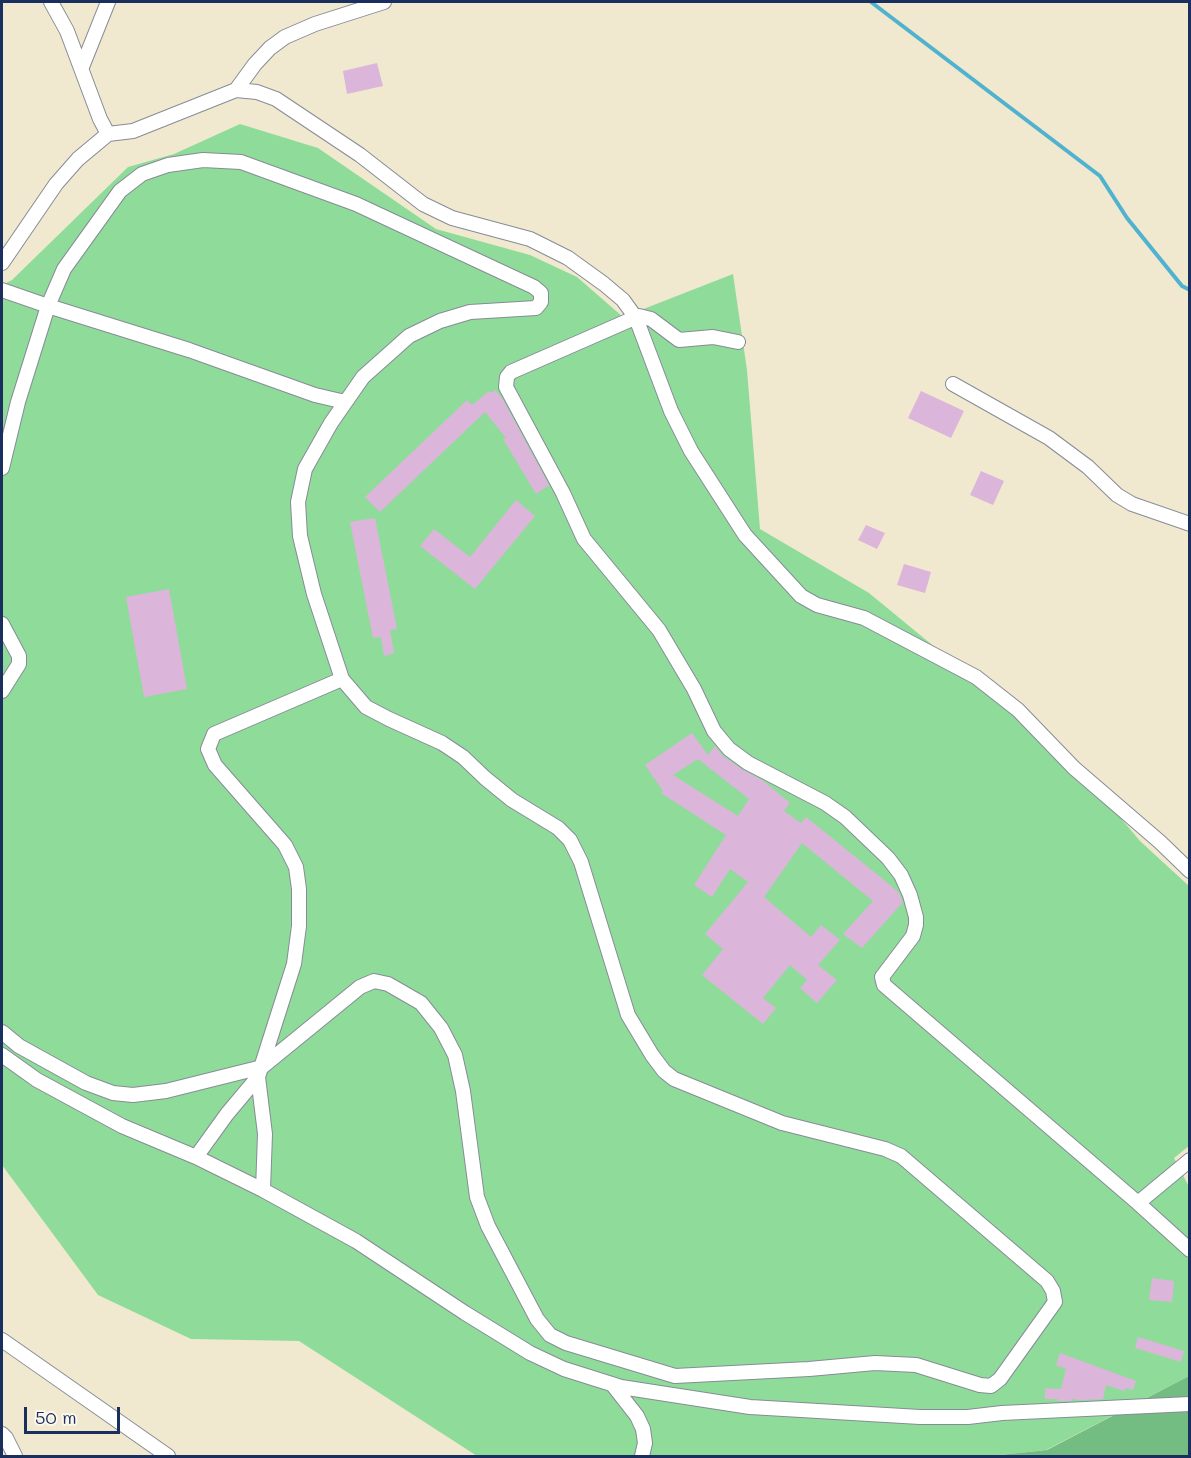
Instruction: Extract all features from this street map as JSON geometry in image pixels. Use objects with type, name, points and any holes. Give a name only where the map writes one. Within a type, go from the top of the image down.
[{"type":"street","points":[[51,2],[67,31],[108,134]]},
{"type":"street","points":[[82,67],[108,2]]},
{"type":"street","points":[[236,90],[255,64],[270,48],[285,37],[315,24],[384,2]]},
{"type":"street","points":[[2,263],[56,184],[78,159],[108,134],[133,131],[236,90],[257,92],[276,99],[360,155],[435,211],[452,218],[530,238],[568,258],[622,300],[636,318],[671,411],[691,451],[745,535],[801,596],[817,605],[864,618],[976,677],[1018,710],[1074,768],[1160,842],[1190,872]]},
{"type":"street","points":[[2,468],[18,402],[48,306],[64,269],[120,190],[141,174],[168,165],[203,160],[241,162],[356,204],[534,287],[541,293],[541,302],[536,308],[470,312],[440,321],[409,336],[363,377],[331,423],[305,469],[298,501],[300,536],[314,594],[342,679],[366,706],[388,719],[442,743],[463,757],[484,778],[512,800],[558,828],[570,840],[581,862],[628,1015],[664,1071],[674,1079],[782,1123],[885,1149],[901,1156],[1047,1281],[1053,1291],[1054,1302],[1000,1379],[991,1386],[980,1385],[916,1365],[875,1363],[675,1376],[566,1343],[550,1335],[537,1319],[488,1226],[477,1197],[463,1091],[455,1055],[441,1028],[421,1003],[388,984],[374,981],[360,987],[260,1072],[196,1157]]},
{"type":"street","points":[[2,290],[189,350],[315,395],[345,402]]},
{"type":"street","points":[[738,342],[713,337],[679,340],[645,316],[511,372],[507,377],[506,387],[563,493],[584,539],[659,630],[694,689],[714,731],[729,749],[748,763],[825,803],[845,817],[875,845],[901,875],[910,895],[916,925],[913,936],[882,977],[884,985],[1190,1250]]},
{"type":"street","points":[[953,384],[1049,438],[1088,467],[1117,495],[1132,504],[1190,524]]},
{"type":"street","points":[[2,624],[19,656],[19,664],[2,691]]},
{"type":"street","points":[[263,1190],[265,1134],[260,1072],[294,964],[299,926],[299,889],[296,867],[285,845],[215,765],[208,749],[214,734],[342,679]]},
{"type":"street","points":[[2,1032],[19,1046],[86,1083],[112,1093],[133,1095],[260,1072]]},
{"type":"street","points":[[2,1055],[37,1080],[122,1126],[196,1157],[263,1190],[356,1241],[530,1353],[564,1369],[612,1384],[750,1407],[920,1417],[968,1417],[1022,1412],[1190,1404]]},
{"type":"street","points":[[1138,1203],[1190,1160]]},
{"type":"street","points":[[2,1341],[168,1456]]},
{"type":"street","points":[[612,1384],[637,1416],[643,1429],[645,1443],[642,1456]]},
{"type":"street","points":[[2,1434],[15,1456]]},
{"type":"green space","points":[[240,124],[318,148],[436,229],[530,255],[577,277],[623,317],[733,274],[747,370],[760,529],[869,593],[1071,759],[1140,841],[1189,886],[1189,1146],[1174,1158],[1189,1187],[1189,1376],[1046,1450],[991,1456],[477,1456],[299,1341],[191,1339],[98,1295],[2,1165],[2,285],[12,280],[128,167],[174,154]]},
{"type":"green space","points":[[1189,1376],[1189,1456],[991,1456],[1047,1450]]},
{"type":"building","points":[[377,63],[383,86],[347,94],[343,71]]},
{"type":"building","points":[[495,390],[502,398],[549,485],[536,494],[503,439],[506,438],[485,412],[380,512],[365,497],[467,400],[472,405],[489,391],[491,393]]},
{"type":"building","points":[[921,391],[964,411],[951,438],[908,418]]},
{"type":"building","points":[[981,471],[1004,481],[993,505],[970,495]]},
{"type":"building","points":[[516,500],[535,516],[475,589],[420,546],[434,529],[470,557]]},
{"type":"building","points":[[375,518],[397,629],[390,630],[394,653],[384,656],[381,637],[373,638],[350,522]]},
{"type":"building","points":[[866,525],[885,533],[877,549],[858,540]]},
{"type":"building","points":[[904,564],[931,572],[925,593],[897,585]]},
{"type":"building","points":[[169,589],[187,689],[144,697],[126,597]]},
{"type":"building","points":[[692,733],[708,755],[715,746],[723,756],[762,780],[790,803],[784,811],[801,823],[806,817],[899,893],[903,902],[862,948],[843,934],[873,901],[802,843],[764,897],[811,937],[821,925],[840,940],[818,965],[837,980],[817,1003],[800,988],[807,980],[790,965],[763,998],[776,1008],[763,1024],[702,975],[723,949],[705,934],[748,882],[730,869],[712,897],[694,885],[726,835],[661,793],[663,791],[645,765]],"holes":[[[698,759],[749,799],[738,816],[673,775]]]},
{"type":"building","points":[[1152,1278],[1174,1281],[1172,1302],[1149,1300]]},
{"type":"building","points":[[1138,1337],[1184,1351],[1181,1362],[1135,1348]]},
{"type":"building","points":[[1060,1353],[1136,1381],[1133,1390],[1126,1388],[1124,1391],[1106,1385],[1103,1399],[1057,1401],[1058,1399],[1045,1399],[1045,1388],[1061,1389],[1066,1369],[1056,1365]]},
{"type":"waterway","points":[[871,2],[1100,176],[1127,218],[1182,286],[1190,290]]}]
